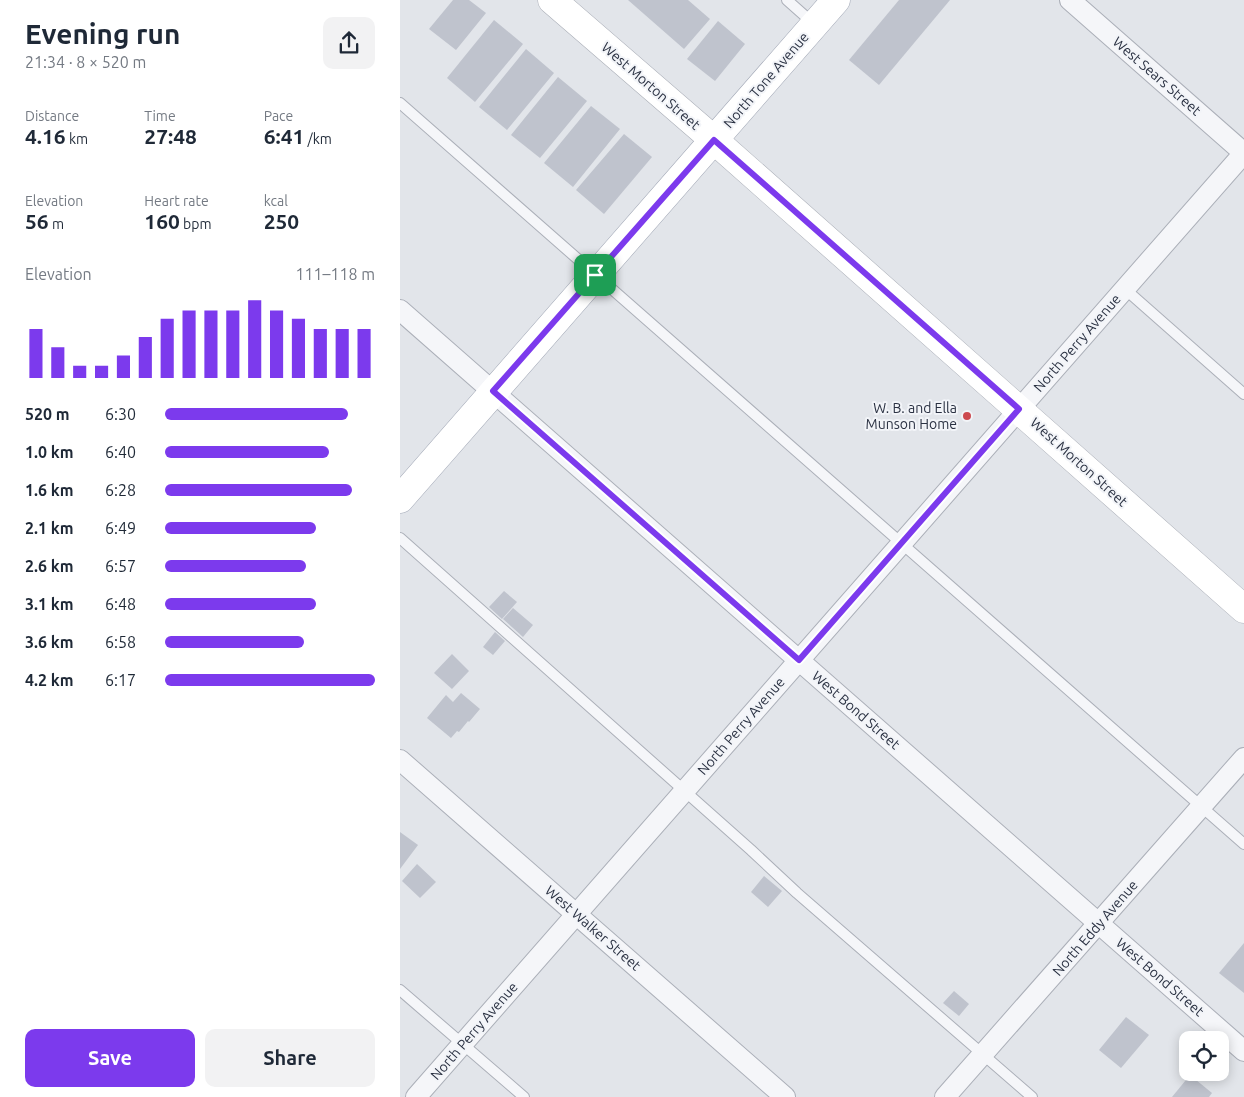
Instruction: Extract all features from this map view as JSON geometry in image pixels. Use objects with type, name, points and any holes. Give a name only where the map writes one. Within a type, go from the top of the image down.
[{"type":"main road","name":"West Morton Street","points":[[552,0],[714,140],[1244,609]]},
{"type":"main road","name":"North Tone Avenue","points":[[400,499],[836,0]]},
{"type":"street","name":"West Sears Street","points":[[1070,0],[1244,152]]},
{"type":"street","name":"North Perry Avenue","points":[[416,1097],[1244,152]]},
{"type":"street","name":"West Bond Street","points":[[400,310],[1244,1051]]},
{"type":"street","name":"North Eddy Avenue","points":[[946,1097],[1244,758]]},
{"type":"street","name":"West Walker Street","points":[[400,760],[785,1097]]},
{"type":"lane","points":[[787,0],[815,25]]},
{"type":"lane","points":[[400,103],[1244,844]]},
{"type":"lane","points":[[1125,289],[1244,394]]},
{"type":"lane","points":[[400,538],[797,893],[1032,1097]]},
{"type":"lane","points":[[400,990],[524,1097]]},
{"type":"building","points":[[453,0],[469,0],[486,13],[456,50],[429,29]]},
{"type":"building","points":[[628,0],[688,0],[710,19],[684,49]]},
{"type":"building","points":[[899,0],[950,0],[879,85],[849,60]]},
{"type":"building","points":[[494,20],[523,44],[475,102],[447,78]]},
{"type":"building","points":[[718,21],[745,44],[715,81],[687,59]]},
{"type":"building","points":[[526,49],[554,73],[507,130],[479,107]]},
{"type":"building","points":[[558,77],[587,101],[540,158],[511,135]]},
{"type":"building","points":[[591,106],[620,129],[573,187],[544,163]]},
{"type":"building","points":[[624,134],[652,157],[604,214],[576,190]]},
{"type":"building","points":[[504,591],[517,602],[502,619],[489,607]]},
{"type":"building","points":[[513,608],[533,625],[523,637],[503,619]]},
{"type":"building","points":[[495,632],[505,641],[493,655],[483,647]]},
{"type":"building","points":[[452,654],[469,671],[452,689],[434,673]]},
{"type":"building","points":[[461,693],[480,709],[451,738],[427,718],[446,695],[453,702]]},
{"type":"building","points":[[400,832],[418,845],[400,869]]},
{"type":"building","points":[[417,864],[436,882],[420,898],[402,881]]},
{"type":"building","points":[[764,876],[782,891],[768,907],[751,892]]},
{"type":"building","points":[[1244,943],[1244,993],[1219,973]]},
{"type":"building","points":[[954,991],[969,1004],[959,1016],[943,1003]]},
{"type":"building","points":[[1126,1017],[1149,1035],[1121,1068],[1099,1050]]},
{"type":"building","points":[[1185,1081],[1197,1081],[1212,1093],[1209,1097],[1172,1097]]},
{"type":"place","name":"W. B. and Ella Munson Home","points":[[967,416]]},
{"type":"route","points":[[714,140],[1019,409],[799,660],[493,391],[595,275],[714,140]]}]
